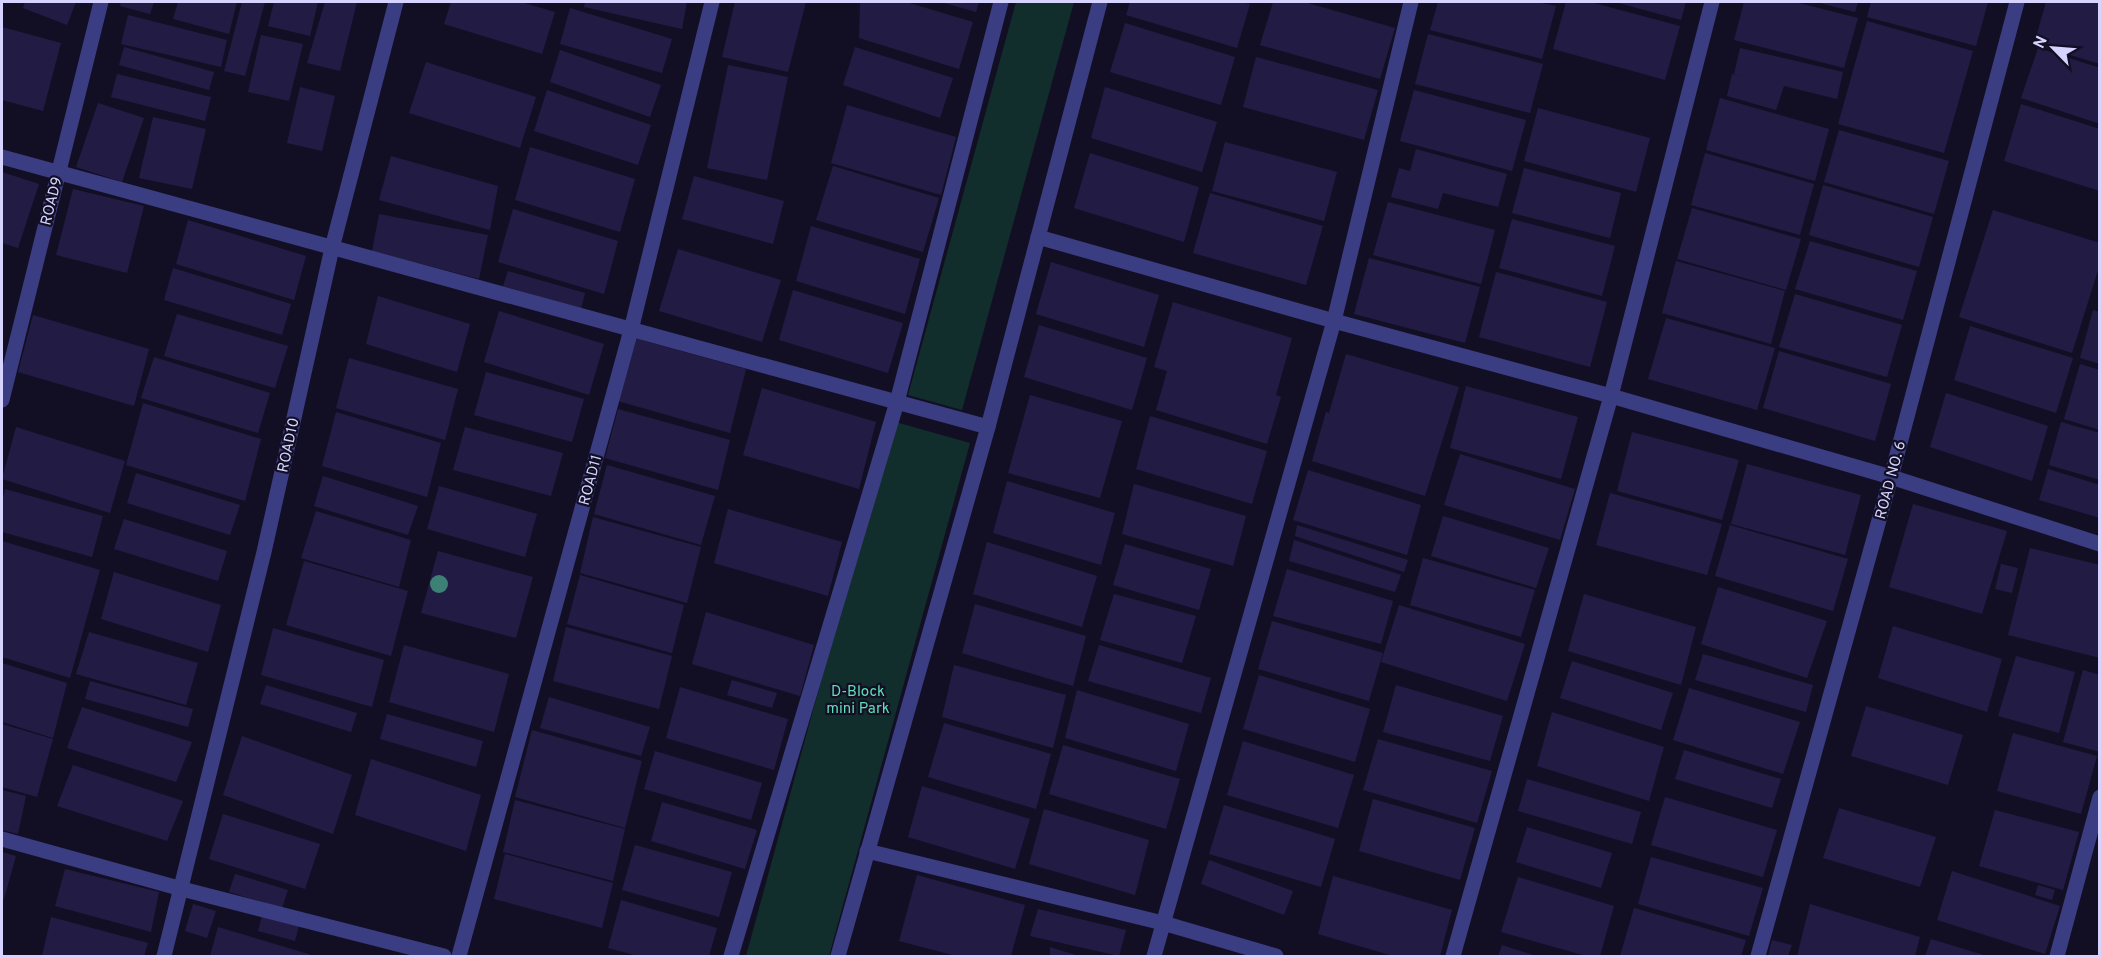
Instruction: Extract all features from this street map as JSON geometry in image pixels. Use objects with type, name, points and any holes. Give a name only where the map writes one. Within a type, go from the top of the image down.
[{"type":"street","name":"ROAD9","points":[[2,400],[101,2]]},
{"type":"street","name":"ROAD10","points":[[164,957],[264,552],[332,248],[396,2]]},
{"type":"street","name":"ROAD11","points":[[459,957],[631,330],[712,2]]},
{"type":"street","points":[[731,957],[897,402],[1001,2]]},
{"type":"street","points":[[838,957],[988,427],[1100,2]]},
{"type":"street","points":[[1154,957],[1334,321],[1411,2]]},
{"type":"street","points":[[1453,957],[1611,396],[1712,2]]},
{"type":"street","name":"ROAD NO. 6","points":[[1758,957],[1891,477],[2017,2]]},
{"type":"street","points":[[2,157],[988,427]]},
{"type":"street","points":[[1038,237],[1611,396],[1891,477],[2100,544]]},
{"type":"street","points":[[2057,957],[2100,797]]},
{"type":"street","points":[[2,839],[182,889],[444,957]]},
{"type":"street","points":[[867,851],[1163,923],[1276,957]]},
{"type":"green space","points":[[1016,2],[1074,2],[962,410],[908,395]]},
{"type":"green space","name":"D-Block mini Park","points":[[892,421],[970,443],[829,956],[746,956]]},
{"type":"building","points":[[25,2],[76,2],[67,25],[23,8]]},
{"type":"building","points":[[121,2],[154,2],[150,14],[120,6]]},
{"type":"building","points":[[178,2],[237,2],[229,34],[173,19]]},
{"type":"building","points":[[242,2],[265,2],[245,76],[224,71]]},
{"type":"building","points":[[274,2],[318,2],[310,36],[268,26]]},
{"type":"building","points":[[325,2],[357,2],[340,71],[307,63]]},
{"type":"building","points":[[451,2],[521,2],[555,12],[542,54],[444,24]]},
{"type":"building","points":[[585,2],[687,2],[682,29],[584,7]]},
{"type":"building","points":[[735,2],[806,2],[788,72],[722,57]]},
{"type":"building","points":[[860,2],[906,2],[973,22],[959,69],[859,38]]},
{"type":"building","points":[[941,2],[979,2],[976,12]]},
{"type":"building","points":[[1130,2],[1241,2],[1250,4],[1237,48],[1126,15]]},
{"type":"building","points":[[1273,2],[1304,2],[1395,28],[1380,79],[1260,45]]},
{"type":"building","points":[[1438,2],[1537,2],[1556,6],[1542,59],[1430,30]]},
{"type":"building","points":[[1566,2],[1590,2],[1680,26],[1665,80],[1553,49]]},
{"type":"building","points":[[1615,2],[1686,2],[1681,20]]},
{"type":"building","points":[[1744,2],[1795,2],[1858,18],[1844,68],[1734,40]]},
{"type":"building","points":[[1816,2],[1858,2],[1855,12]]},
{"type":"building","points":[[1871,2],[1988,2],[1976,46],[1867,17]]},
{"type":"building","points":[[2046,2],[2100,2],[2100,64],[2034,44]]},
{"type":"building","points":[[570,8],[672,39],[662,73],[560,44]]},
{"type":"building","points":[[128,15],[227,40],[221,67],[121,44]]},
{"type":"building","points":[[1867,21],[1973,51],[1944,153],[1838,124]]},
{"type":"building","points":[[1125,23],[1235,57],[1221,105],[1110,72]]},
{"type":"building","points":[[2,27],[61,43],[43,111],[2,100]]},
{"type":"building","points":[[1428,34],[1543,64],[1530,113],[1415,84]]},
{"type":"building","points":[[261,35],[303,44],[289,101],[248,92]]},
{"type":"building","points":[[124,47],[214,72],[209,90],[119,65]]},
{"type":"building","points":[[855,47],[953,78],[940,118],[843,85]]},
{"type":"building","points":[[1740,48],[1843,72],[1837,99],[1784,86],[1776,110],[1727,96],[1732,74],[1742,76],[1734,74]]},
{"type":"building","points":[[2038,48],[2100,68],[2100,124],[2021,98]]},
{"type":"building","points":[[560,50],[661,85],[650,117],[550,82]]},
{"type":"building","points":[[1256,57],[1378,90],[1364,140],[1243,107]]},
{"type":"building","points":[[426,62],[536,97],[520,148],[409,113]]},
{"type":"building","points":[[728,65],[788,77],[767,180],[707,168]]},
{"type":"building","points":[[117,74],[211,97],[205,121],[111,97]]},
{"type":"building","points":[[300,87],[335,96],[322,151],[287,143]]},
{"type":"building","points":[[1105,87],[1217,122],[1202,172],[1091,138]]},
{"type":"building","points":[[547,90],[651,125],[638,165],[534,131]]},
{"type":"building","points":[[1414,90],[1526,120],[1512,171],[1400,141]]},
{"type":"building","points":[[1720,98],[1829,129],[1815,181],[1706,150]]},
{"type":"building","points":[[98,103],[144,118],[122,182],[76,167]]},
{"type":"building","points":[[2021,104],[2100,129],[2100,191],[2004,161]]},
{"type":"building","points":[[847,105],[956,137],[941,195],[831,163]]},
{"type":"building","points":[[1538,108],[1650,138],[1636,192],[1524,161]]},
{"type":"building","points":[[153,117],[206,129],[192,189],[139,178]]},
{"type":"building","points":[[1839,130],[1949,161],[1934,214],[1824,182]]},
{"type":"building","points":[[1225,142],[1337,172],[1324,221],[1212,191]]},
{"type":"building","points":[[530,147],[635,179],[620,232],[515,200]]},
{"type":"building","points":[[1416,149],[1507,174],[1498,207],[1443,193],[1438,209],[1391,197],[1399,168],[1410,171]]},
{"type":"building","points":[[1090,153],[1199,187],[1184,242],[1074,208]]},
{"type":"building","points":[[1705,153],[1814,184],[1800,235],[1691,205]]},
{"type":"building","points":[[391,156],[498,186],[490,230],[379,200]]},
{"type":"building","points":[[833,166],[939,198],[923,252],[816,220]]},
{"type":"building","points":[[1524,168],[1621,193],[1610,238],[1512,213]]},
{"type":"building","points":[[2,172],[39,184],[18,248],[2,243]]},
{"type":"building","points":[[694,176],[784,201],[773,244],[682,219]]},
{"type":"building","points":[[1823,185],[1933,217],[1919,267],[1809,235]]},
{"type":"building","points":[[73,189],[144,206],[127,273],[56,255]]},
{"type":"building","points":[[1210,193],[1323,226],[1306,285],[1193,253]]},
{"type":"building","points":[[1388,202],[1495,230],[1481,284],[1373,255]]},
{"type":"building","points":[[1692,208],[1801,239],[1786,290],[1677,259]]},
{"type":"building","points":[[513,209],[618,241],[604,294],[498,262]]},
{"type":"building","points":[[1993,210],[2100,243],[2100,264],[2072,353],[1959,317]]},
{"type":"building","points":[[379,214],[488,235],[479,279],[372,251]]},
{"type":"building","points":[[1512,219],[1615,246],[1602,296],[1499,268]]},
{"type":"building","points":[[188,220],[306,256],[294,300],[176,264]]},
{"type":"building","points":[[811,226],[920,259],[905,314],[796,281]]},
{"type":"building","points":[[1810,241],[1917,271],[1903,320],[1795,289]]},
{"type":"building","points":[[678,249],[781,280],[762,342],[659,311]]},
{"type":"building","points":[[1369,258],[1480,287],[1465,343],[1354,314]]},
{"type":"building","points":[[1676,261],[1785,291],[1771,344],[1662,313]]},
{"type":"building","points":[[1051,262],[1159,295],[1144,347],[1036,314]]},
{"type":"building","points":[[173,268],[291,304],[282,335],[164,300]]},
{"type":"building","points":[[508,271],[585,293],[581,309],[503,286]]},
{"type":"building","points":[[1496,272],[1607,302],[1590,367],[1479,337]]},
{"type":"building","points":[[793,290],[903,323],[888,373],[779,340]]},
{"type":"building","points":[[1795,294],[1902,325],[1887,377],[1779,347]]},
{"type":"building","points":[[378,296],[470,324],[457,372],[366,344]]},
{"type":"building","points":[[1173,302],[1292,338],[1276,395],[1281,397],[1267,444],[1156,410],[1167,371],[1154,367]]},
{"type":"building","points":[[2093,310],[2100,312],[2100,364],[2080,358]]},
{"type":"building","points":[[499,311],[604,344],[589,395],[484,362]]},
{"type":"building","points":[[177,314],[288,346],[275,388],[164,356]]},
{"type":"building","points":[[33,315],[149,349],[134,406],[18,372]]},
{"type":"building","points":[[1666,318],[1775,348],[1757,410],[1648,379]]},
{"type":"building","points":[[1039,325],[1147,358],[1132,410],[1024,377]]},
{"type":"building","points":[[1970,326],[2073,358],[2056,413],[1954,380]]},
{"type":"building","points":[[634,338],[746,369],[730,433],[618,401]]},
{"type":"building","points":[[1779,351],[1891,384],[1875,441],[1763,408]]},
{"type":"building","points":[[1346,354],[1459,387],[1425,496],[1312,461]]},
{"type":"building","points":[[154,357],[270,393],[258,433],[141,398]]},
{"type":"building","points":[[349,358],[458,389],[445,440],[336,408]]},
{"type":"building","points":[[2080,364],[2100,370],[2100,430],[2064,419]]},
{"type":"building","points":[[486,372],[584,399],[572,442],[474,415]]},
{"type":"building","points":[[1466,386],[1578,417],[1561,479],[1450,448]]},
{"type":"building","points":[[762,388],[876,422],[859,489],[743,455]]},
{"type":"building","points":[[1946,393],[2048,426],[2032,481],[1930,447]]},
{"type":"building","points":[[1030,395],[1122,421],[1100,498],[1008,473]]},
{"type":"building","points":[[143,403],[261,439],[245,501],[126,465]]},
{"type":"building","points":[[618,409],[730,440],[718,490],[605,458]]},
{"type":"building","points":[[336,412],[441,443],[427,497],[322,466]]},
{"type":"building","points":[[1150,416],[1267,451],[1252,504],[1136,469]]},
{"type":"building","points":[[2061,422],[2100,433],[2100,480],[2049,465]]},
{"type":"building","points":[[16,427],[125,461],[110,513],[2,479]]},
{"type":"building","points":[[465,427],[563,453],[551,496],[453,470]]},
{"type":"building","points":[[1632,432],[1739,460],[1722,520],[1617,491]]},
{"type":"building","points":[[1460,454],[1575,489],[1560,540],[1444,505]]},
{"type":"building","points":[[1747,464],[1861,495],[1845,555],[1731,524]]},
{"type":"building","points":[[607,465],[715,496],[701,545],[594,514]]},
{"type":"building","points":[[2048,469],[2100,485],[2100,518],[2039,500]]},
{"type":"building","points":[[1308,470],[1421,505],[1407,555],[1293,520]]},
{"type":"building","points":[[136,473],[240,505],[230,535],[127,503]]},
{"type":"building","points":[[323,476],[418,506],[408,535],[314,506]]},
{"type":"building","points":[[1007,481],[1115,513],[1101,565],[993,533]]},
{"type":"building","points":[[1134,484],[1246,516],[1233,566],[1122,534]]},
{"type":"building","points":[[439,486],[537,514],[525,557],[427,529]]},
{"type":"building","points":[[5,489],[103,516],[92,557],[2,532],[2,502]]},
{"type":"building","points":[[1610,493],[1722,524],[1707,575],[1596,545]]},
{"type":"building","points":[[1913,504],[2007,531],[1982,614],[1889,587]]},
{"type":"building","points":[[728,509],[842,542],[828,596],[714,563]]},
{"type":"building","points":[[316,511],[411,540],[399,587],[301,558]]},
{"type":"building","points":[[1443,516],[1549,548],[1536,588],[1431,556]]},
{"type":"building","points":[[593,517],[701,547],[687,603],[580,573]]},
{"type":"building","points":[[124,519],[227,551],[218,581],[114,549]]},
{"type":"building","points":[[1297,525],[1408,560],[1404,572],[1295,536]]},
{"type":"building","points":[[1730,525],[1848,559],[1833,611],[1715,576]]},
{"type":"building","points":[[1294,540],[1401,575],[1395,592],[1289,561]]},
{"type":"building","points":[[2,541],[100,570],[70,678],[2,657]]},
{"type":"building","points":[[987,542],[1097,576],[1082,627],[973,594]]},
{"type":"building","points":[[1125,544],[1211,569],[1199,610],[1113,585]]},
{"type":"building","points":[[2030,548],[2100,565],[2100,658],[2008,635]]},
{"type":"building","points":[[438,551],[533,577],[516,638],[421,613]]},
{"type":"building","points":[[1423,558],[1535,590],[1521,637],[1410,605]]},
{"type":"building","points":[[304,561],[408,591],[391,656],[286,625]]},
{"type":"building","points":[[2001,564],[2018,568],[2012,593],[1995,589]]},
{"type":"building","points":[[1287,569],[1393,601],[1381,644],[1273,616]]},
{"type":"building","points":[[114,572],[221,605],[208,652],[101,619]]},
{"type":"building","points":[[580,575],[684,605],[672,653],[567,624]]},
{"type":"building","points":[[1718,587],[1827,621],[1807,678],[1701,644]]},
{"type":"building","points":[[1114,594],[1196,616],[1182,663],[1100,640]]},
{"type":"building","points":[[1584,594],[1696,627],[1681,685],[1568,651]]},
{"type":"building","points":[[975,604],[1086,636],[1073,686],[962,653]]},
{"type":"building","points":[[1399,605],[1525,644],[1507,701],[1381,662]]},
{"type":"building","points":[[706,612],[814,645],[800,696],[692,664]]},
{"type":"building","points":[[1272,621],[1383,653],[1369,701],[1258,669]]},
{"type":"building","points":[[1893,626],[2002,659],[1987,712],[1878,678]]},
{"type":"building","points":[[566,627],[672,656],[659,709],[553,681]]},
{"type":"building","points":[[273,628],[384,660],[372,707],[261,675]]},
{"type":"building","points":[[89,632],[198,663],[186,705],[76,674]]},
{"type":"building","points":[[404,645],[509,674],[494,732],[389,702]]},
{"type":"building","points":[[1099,645],[1211,678],[1201,713],[1088,681]]},
{"type":"building","points":[[1703,654],[1813,685],[1806,712],[1695,680]]},
{"type":"building","points":[[2016,656],[2075,672],[2059,733],[1998,716]]},
{"type":"building","points":[[1572,661],[1673,693],[1661,730],[1560,698]]},
{"type":"building","points":[[2,663],[67,683],[53,738],[2,722]]},
{"type":"building","points":[[954,665],[1066,695],[1053,748],[942,717]]},
{"type":"building","points":[[2083,670],[2100,675],[2100,752],[2063,742]]},
{"type":"building","points":[[1259,675],[1370,709],[1355,762],[1243,729]]},
{"type":"building","points":[[732,680],[777,693],[772,708],[727,695]]},
{"type":"building","points":[[90,681],[193,709],[188,727],[85,699]]},
{"type":"building","points":[[266,685],[357,713],[351,732],[260,704]]},
{"type":"building","points":[[1396,685],[1503,716],[1490,761],[1383,732]]},
{"type":"building","points":[[680,687],[788,719],[774,770],[666,738]]},
{"type":"building","points":[[1689,688],[1800,722],[1783,774],[1673,740]]},
{"type":"building","points":[[1077,690],[1189,724],[1176,771],[1065,738]]},
{"type":"building","points":[[549,697],[650,727],[641,756],[540,728]]},
{"type":"building","points":[[1866,706],[1963,735],[1948,785],[1851,756]]},
{"type":"building","points":[[82,707],[192,742],[176,782],[67,748]]},
{"type":"building","points":[[1552,712],[1664,747],[1649,801],[1537,766]]},
{"type":"building","points":[[387,714],[483,741],[476,767],[380,739]]},
{"type":"building","points":[[944,723],[1051,754],[1036,809],[928,777]]},
{"type":"building","points":[[2,724],[53,739],[37,797],[2,787]]},
{"type":"building","points":[[532,730],[642,761],[625,828],[515,797]]},
{"type":"building","points":[[2013,733],[2097,756],[2081,814],[1997,791]]},
{"type":"building","points":[[242,736],[352,775],[333,834],[223,795]]},
{"type":"building","points":[[1378,739],[1492,771],[1477,823],[1363,790]]},
{"type":"building","points":[[1243,741],[1354,775],[1338,828],[1227,795]]},
{"type":"building","points":[[1063,745],[1180,779],[1166,829],[1049,794]]},
{"type":"building","points":[[1684,750],[1781,779],[1772,808],[1675,779]]},
{"type":"building","points":[[655,751],[762,783],[751,820],[644,789]]},
{"type":"building","points":[[371,759],[481,795],[466,851],[355,815]]},
{"type":"building","points":[[73,765],[183,801],[167,841],[57,806]]},
{"type":"building","points":[[1527,779],[1641,812],[1632,844],[1518,811]]},
{"type":"building","points":[[922,786],[1030,819],[1015,869],[908,837]]},
{"type":"building","points":[[2,790],[26,796],[18,834],[2,830]]},
{"type":"building","points":[[1665,797],[1777,830],[1763,877],[1651,845]]},
{"type":"building","points":[[1373,799],[1475,828],[1460,880],[1359,851]]},
{"type":"building","points":[[515,800],[625,829],[613,881],[503,852]]},
{"type":"building","points":[[662,802],[757,830],[745,869],[651,841]]},
{"type":"building","points":[[1224,805],[1335,839],[1321,887],[1209,854]]},
{"type":"building","points":[[1839,808],[1936,837],[1920,887],[1823,858]]},
{"type":"building","points":[[1044,809],[1149,840],[1135,895],[1029,864]]},
{"type":"building","points":[[1995,810],[2079,832],[2063,890],[1979,866]]},
{"type":"building","points":[[223,814],[320,844],[305,889],[209,859]]},
{"type":"building","points":[[1527,827],[1612,853],[1601,888],[1516,862]]},
{"type":"building","points":[[635,845],[732,872],[719,917],[622,890]]},
{"type":"building","points":[[2,852],[16,856],[4,899],[2,899]]},
{"type":"building","points":[[505,854],[613,883],[602,928],[494,899]]},
{"type":"building","points":[[1651,857],[1763,888],[1749,936],[1638,904]]},
{"type":"building","points":[[1209,860],[1293,891],[1284,915],[1201,884]]},
{"type":"building","points":[[65,869],[159,892],[151,932],[55,906]]},
{"type":"building","points":[[1952,871],[2060,906],[2045,954],[1937,920]]},
{"type":"building","points":[[235,874],[288,890],[282,908],[229,892]]},
{"type":"building","points":[[917,875],[1025,905],[1011,956],[956,956],[899,941]]},
{"type":"building","points":[[1333,876],[1452,910],[1440,956],[1393,956],[1318,934]]},
{"type":"building","points":[[1518,877],[1614,906],[1600,956],[1586,956],[1501,932]]},
{"type":"building","points":[[2038,885],[2055,890],[2052,900],[2035,895]]},
{"type":"building","points":[[621,900],[717,928],[709,956],[638,956],[608,948]]},
{"type":"building","points":[[193,904],[216,911],[207,938],[185,931]]},
{"type":"building","points":[[1810,904],[1920,937],[1915,956],[1797,956]]},
{"type":"building","points":[[1634,908],[1746,940],[1741,956],[1620,956]]},
{"type":"building","points":[[1038,909],[1126,930],[1119,956],[1030,936]]},
{"type":"building","points":[[262,916],[299,926],[295,941],[258,931]]},
{"type":"building","points":[[51,917],[148,943],[144,956],[42,956]]},
{"type":"building","points":[[218,927],[315,956],[210,956]]},
{"type":"building","points":[[1931,939],[1987,956],[1925,956]]},
{"type":"building","points":[[1772,940],[1792,945],[1788,956],[1768,956]]},
{"type":"building","points":[[1502,945],[1536,956],[1498,956]]},
{"type":"building","points":[[1050,947],[1079,956],[1050,956]]}]
